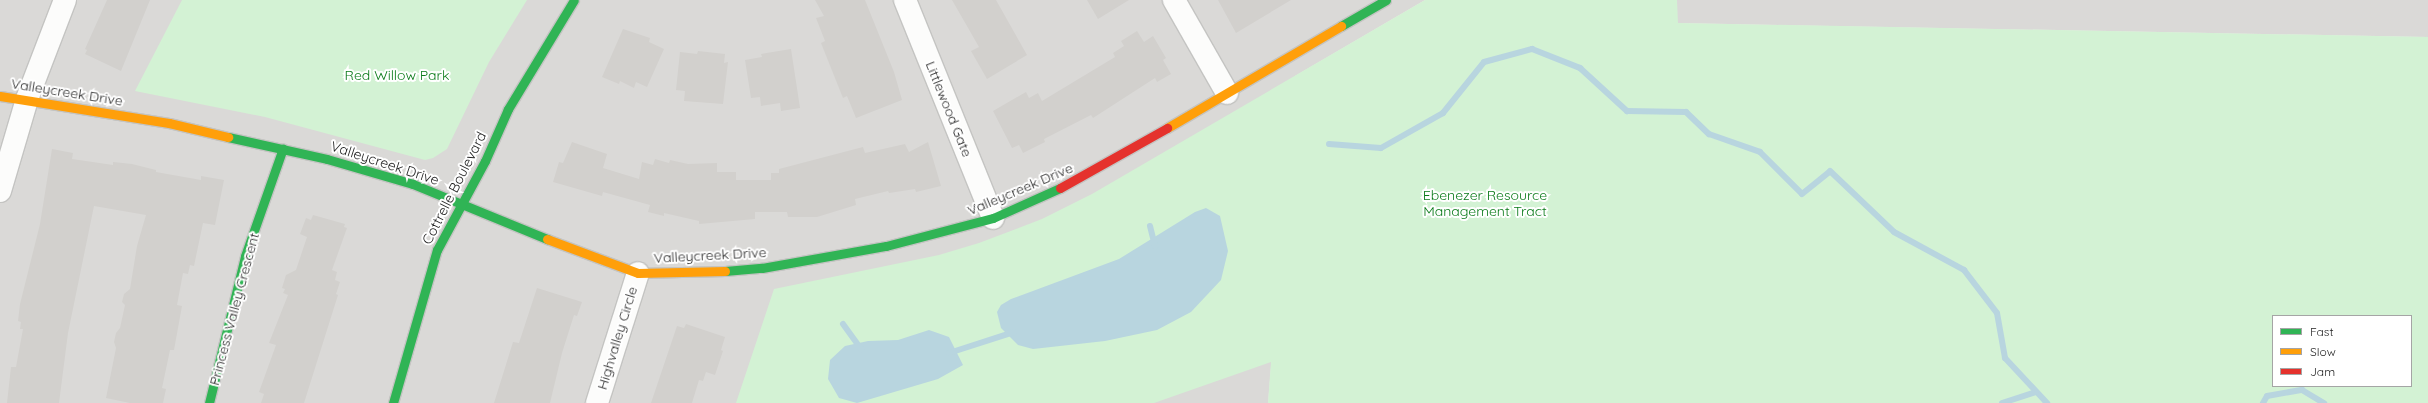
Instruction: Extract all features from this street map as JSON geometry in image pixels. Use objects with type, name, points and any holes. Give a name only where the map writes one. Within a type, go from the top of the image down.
[{"type":"street","points":[[0,191],[27,99],[65,0]]},
{"type":"street","name":"Cottrelle Boulevard","points":[[393,403],[427,280],[437,250],[515,96],[574,0]]},
{"type":"street","name":"Littlewood Gate","points":[[905,0],[993,218]]},
{"type":"street","points":[[1174,0],[1227,93]]},
{"type":"street","name":"Valleycreek Drive","points":[[0,96],[27,99],[170,123],[283,148],[413,184],[461,205],[638,273],[710,272],[762,268],[918,240],[993,218],[1078,180],[1386,0]]},
{"type":"street","name":"Princess Valley Crescent","points":[[209,403],[245,256],[283,148]]},
{"type":"street","name":"Highvalley Circle","points":[[596,403],[638,273]]},
{"type":"shaded area","points":[[0,0],[1425,0],[1295,76],[1268,403],[0,403]]},
{"type":"shaded area","points":[[1677,0],[2428,0],[2428,37],[1677,23]]},
{"type":"green space","name":"Red Willow Park","points":[[182,0],[527,0],[489,62],[447,149],[433,158],[425,160],[265,117],[135,91]]},
{"type":"green space","name":"Ebenezer Resource Management Tract","points":[[1425,0],[1677,0],[1678,23],[2428,37],[2428,403],[1268,403],[1271,362],[1154,403],[736,403],[774,289],[939,255],[979,243],[1042,219],[1092,194]]},
{"type":"water","points":[[1206,208],[1220,216],[1228,251],[1221,280],[1191,312],[1157,330],[1105,341],[1033,349],[1018,345],[1001,328],[997,312],[1001,305],[1011,299],[1119,259],[1195,212]]},
{"type":"water","points":[[929,330],[949,337],[963,365],[938,379],[857,403],[839,398],[828,379],[830,360],[845,346],[868,341],[898,340]]},
{"type":"building","points":[[107,0],[150,0],[121,71],[85,54],[87,50],[85,49]]},
{"type":"building","points":[[815,0],[865,0],[894,72],[902,100],[856,118],[847,96],[843,98],[821,43],[825,41],[816,18],[824,16]]},
{"type":"building","points":[[952,0],[996,0],[1027,55],[987,79],[971,51],[979,47]]},
{"type":"building","points":[[1087,0],[1129,0],[1098,19]]},
{"type":"building","points":[[1218,0],[1291,0],[1236,33]]},
{"type":"building","points":[[623,29],[650,38],[649,42],[664,49],[647,87],[636,82],[634,88],[620,81],[619,84],[602,77]]},
{"type":"building","points":[[1137,31],[1144,42],[1153,36],[1166,58],[1163,60],[1171,74],[1157,82],[1155,78],[1093,118],[1091,115],[1044,139],[1045,142],[1023,153],[1019,145],[1012,148],[993,111],[1026,92],[1029,98],[1038,93],[1042,101],[1115,57],[1113,53],[1124,46],[1121,41]]},
{"type":"building","points":[[791,49],[800,108],[781,111],[780,103],[761,106],[760,97],[751,98],[745,60],[762,57],[761,54]]},
{"type":"building","points":[[698,51],[725,54],[724,63],[728,62],[723,104],[684,101],[685,91],[676,90],[680,52],[697,54]]},
{"type":"building","points":[[572,142],[607,154],[603,168],[639,179],[642,162],[653,165],[655,159],[669,163],[670,160],[688,164],[717,163],[717,172],[736,172],[736,180],[771,180],[771,173],[779,173],[779,169],[863,147],[865,153],[905,144],[909,152],[928,142],[941,186],[916,192],[915,189],[889,193],[888,191],[855,199],[856,205],[817,217],[788,217],[787,212],[755,212],[755,219],[699,224],[699,221],[664,213],[664,216],[648,212],[650,205],[603,192],[602,196],[553,182],[559,162],[563,163]]},
{"type":"building","points":[[52,149],[73,153],[72,159],[113,165],[113,162],[132,164],[156,170],[156,172],[201,180],[201,176],[224,180],[215,225],[203,223],[194,266],[190,265],[188,274],[183,273],[177,305],[182,306],[174,350],[170,350],[162,388],[166,389],[163,403],[130,403],[106,398],[116,348],[114,342],[116,333],[120,328],[125,305],[122,302],[124,294],[130,289],[137,246],[146,215],[94,206],[68,333],[59,403],[7,403],[11,367],[16,367],[23,329],[20,329],[21,322],[18,321],[20,304],[40,224]]},
{"type":"building","points":[[313,215],[345,224],[344,227],[347,228],[332,270],[337,272],[335,280],[340,282],[336,294],[338,295],[304,403],[261,403],[264,394],[259,392],[276,345],[269,343],[288,295],[283,293],[285,289],[282,288],[286,275],[296,270],[307,237],[300,234],[306,218],[311,220]]},
{"type":"building","points":[[537,288],[582,302],[577,316],[574,315],[562,353],[550,403],[494,403],[513,342],[519,343]]},
{"type":"building","points":[[686,324],[725,337],[721,350],[723,351],[715,375],[706,372],[703,381],[699,380],[692,403],[651,403],[677,326],[684,328]]},
{"type":"waterway","points":[[1329,144],[1381,148],[1443,113],[1484,62],[1532,49],[1580,68],[1627,111],[1686,112],[1709,134],[1760,152],[1802,194],[1830,171],[1894,232],[1964,270],[1997,313],[2005,358],[2047,403]]},
{"type":"waterway","points":[[1150,226],[1155,246]]},
{"type":"waterway","points":[[843,324],[862,350]]},
{"type":"waterway","points":[[949,353],[1014,332]]},
{"type":"waterway","points":[[2263,403],[2267,396],[2302,390],[2324,403]]},
{"type":"waterway","points":[[2002,403],[2035,392]]},
{"type":"traffic: fast","points":[[393,403],[437,250],[485,161],[508,109],[574,0]]},
{"type":"traffic: fast","points":[[1341,26],[1386,0]]},
{"type":"traffic: fast","points":[[228,137],[327,159],[413,184],[547,239]]},
{"type":"traffic: fast","points":[[209,403],[245,256],[283,148]]},
{"type":"traffic: fast","points":[[725,271],[762,268],[886,246],[993,218],[1060,188]]},
{"type":"traffic: slow","points":[[1167,128],[1341,26]]},
{"type":"traffic: slow","points":[[0,96],[169,123],[228,137]]},
{"type":"traffic: slow","points":[[547,239],[638,273],[725,271]]},
{"type":"traffic: jam","points":[[1060,188],[1167,128]]}]
